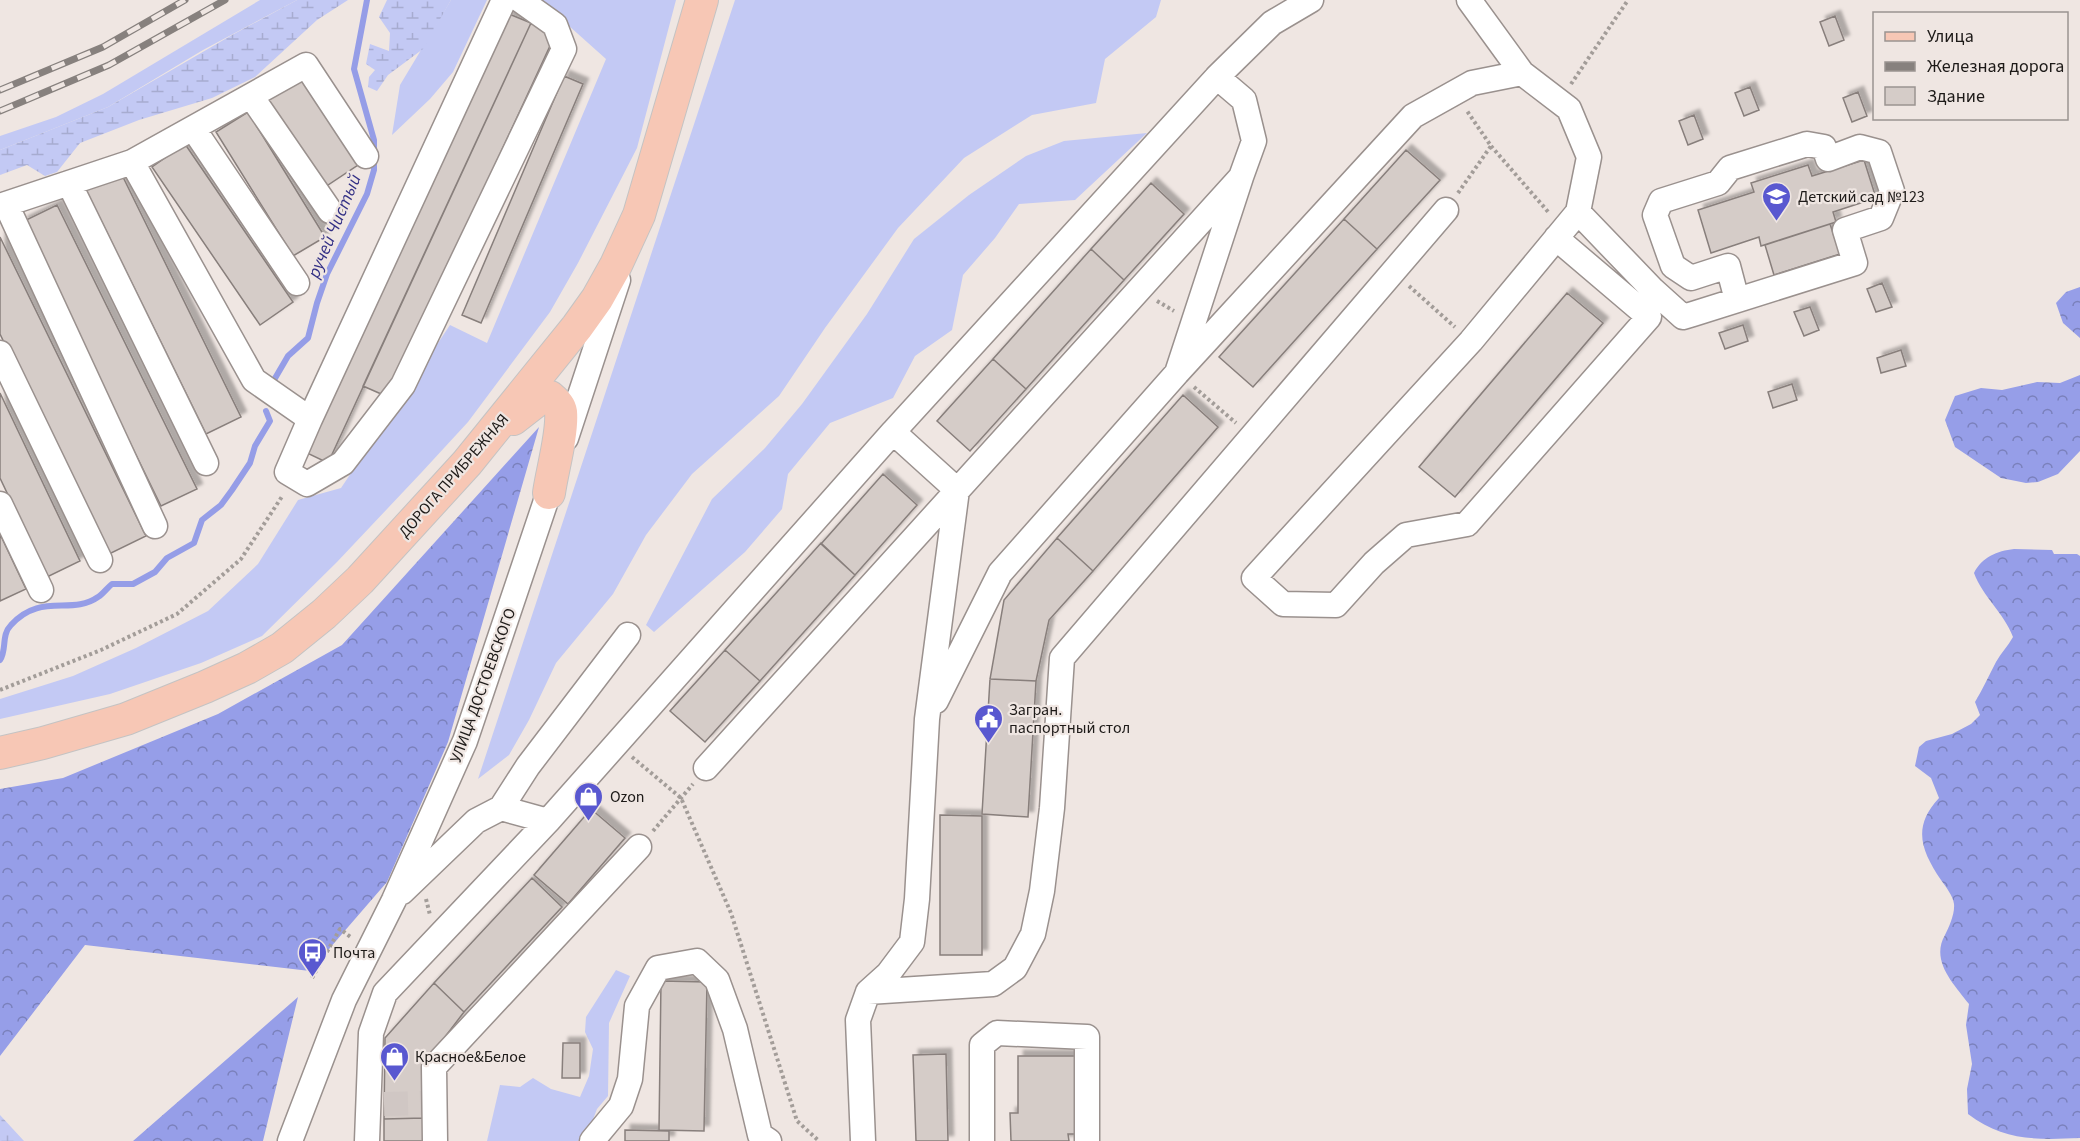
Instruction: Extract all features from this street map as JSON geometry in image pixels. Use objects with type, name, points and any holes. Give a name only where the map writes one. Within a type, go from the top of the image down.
[{"type":"main road","name":"ДОРОГА ПРИБРЕЖНАЯ","points":[[0,753],[43,744],[126,719],[205,687],[282,648],[324,614],[360,580],[467,463],[597,299],[639,215],[702,0]]},
{"type":"main road","points":[[467,463],[523,410],[540,398],[550,397],[561,412],[549,493]]},
{"type":"street","points":[[504,0],[287,472],[307,484],[343,463],[403,384],[564,49],[555,25],[520,0]]},
{"type":"street","points":[[367,1141],[376,1104],[371,1033],[385,993],[548,821],[893,432],[1217,77],[1272,23],[1311,0]]},
{"type":"street","points":[[1469,0],[1522,73],[1569,110],[1589,158],[1566,226],[1471,341],[1254,578],[1283,604],[1336,605],[1374,563],[1406,535],[1467,524],[1649,317],[1566,226]]},
{"type":"street","points":[[155,526],[3,205],[132,162],[306,65],[366,156]]},
{"type":"street","points":[[927,719],[1000,573],[1177,373],[1413,116],[1472,83],[1522,73]]},
{"type":"street","points":[[1177,373],[1254,141],[1244,100],[1217,77]]},
{"type":"street","points":[[251,96],[330,211]]},
{"type":"street","points":[[193,128],[297,284]]},
{"type":"street","points":[[1566,226],[1653,290],[1683,317],[1855,263],[1845,230],[1881,218],[1892,191],[1879,152],[1860,147],[1828,159],[1824,147],[1807,144],[1730,168],[1718,183],[1661,201],[1655,215],[1673,266],[1691,278],[1728,266],[1737,300]]},
{"type":"street","points":[[132,162],[254,380],[310,419]]},
{"type":"street","points":[[706,768],[1241,177]]},
{"type":"street","points":[[69,183],[206,462]]},
{"type":"street","points":[[868,992],[993,984],[1016,968],[1033,934],[1042,891],[1052,808],[1062,658],[1446,210]]},
{"type":"street","name":"УЛИЦА ДОСТОЕВСКОГО","points":[[290,1141],[344,1000],[394,900],[465,741],[549,493],[639,215]]},
{"type":"street","points":[[0,353],[100,560]]},
{"type":"street","points":[[893,432],[957,490]]},
{"type":"street","points":[[863,1141],[858,1020],[868,992],[888,974],[912,942],[917,899],[927,719],[957,490]]},
{"type":"street","points":[[0,504],[41,590]]},
{"type":"street","points":[[394,900],[476,821],[501,808],[528,766],[628,635]]},
{"type":"street","points":[[501,808],[548,821]]},
{"type":"street","points":[[435,1141],[429,1103],[434,1067],[639,847]]},
{"type":"street","points":[[592,1141],[621,1106],[630,1079],[637,1006],[658,968],[697,961],[717,980],[735,1029],[761,1139]]},
{"type":"street","points":[[982,1141],[982,1045],[997,1033],[1087,1037],[1087,1141]]},
{"type":"path","points":[[1559,102],[1628,0]]},
{"type":"path","points":[[1455,93],[1491,146],[1566,226]]},
{"type":"path","points":[[1446,210],[1491,146]]},
{"type":"path","points":[[1139,290],[1193,323]]},
{"type":"path","points":[[1419,295],[1445,318]]},
{"type":"path","points":[[1177,373],[1252,435]]},
{"type":"path","points":[[0,690],[101,650],[177,614],[241,559],[296,477]]},
{"type":"path","points":[[617,744],[681,798],[731,913],[797,1121],[819,1141]]},
{"type":"path","points":[[639,847],[706,768]]},
{"type":"green space","points":[[260,0],[297,0],[203,50],[108,107],[0,150],[0,136],[56,117],[103,94]]},
{"type":"green space","points":[[297,0],[348,0],[317,20],[255,77],[212,98],[139,120],[80,143],[57,172],[45,176],[27,165],[0,175],[0,150],[108,107]]},
{"type":"green space","points":[[387,0],[451,0],[423,49],[388,75],[377,91],[368,87],[369,77],[375,70],[366,64],[370,44],[389,51],[390,33],[379,17]]},
{"type":"green space","points":[[451,0],[487,0],[453,72],[430,99],[392,135],[400,85]]},
{"type":"green space","points":[[540,0],[676,0],[637,148],[550,312],[468,422],[337,562],[262,636],[201,663],[110,694],[0,719],[0,699],[73,676],[136,648],[208,611],[258,564],[298,500],[341,488],[450,325],[487,343],[606,59]]},
{"type":"green space","points":[[735,0],[1161,0],[1156,17],[1105,59],[1096,103],[1032,115],[964,158],[898,228],[779,396],[692,474],[646,535],[613,594],[556,663],[529,720],[509,755],[478,779]]},
{"type":"green space","points":[[1147,133],[1075,200],[1019,204],[995,238],[963,275],[952,330],[915,356],[893,398],[830,423],[788,474],[782,509],[745,552],[654,632],[646,625],[712,499],[765,448],[802,404],[867,314],[914,239],[969,195],[1026,156],[1064,141]]},
{"type":"green space","points":[[2080,287],[2080,338],[2063,323],[2056,303],[2066,292]]},
{"type":"green space","points":[[2080,375],[2080,451],[2058,474],[2038,482],[2026,483],[2001,478],[1955,447],[1945,420],[1955,396],[1981,388],[2002,390],[2037,382],[2060,383]]},
{"type":"green space","points":[[539,427],[448,742],[387,882],[310,971],[85,945],[0,1056],[0,789],[63,778],[218,714],[342,645]]},
{"type":"green space","points":[[2014,549],[2052,550],[2054,554],[2080,556],[2080,1138],[2049,1139],[2007,1134],[1981,1123],[1968,1114],[1967,1089],[1972,1064],[1966,1025],[1969,1004],[1946,972],[1940,954],[1941,945],[1953,916],[1954,904],[1951,895],[1928,859],[1922,839],[1925,819],[1939,798],[1931,778],[1915,766],[1919,747],[1926,741],[1952,734],[1971,724],[1980,715],[1975,702],[1996,662],[2013,637],[1974,573],[1981,563],[1991,556]]},
{"type":"green space","points":[[616,970],[630,976],[609,1023],[608,1096],[597,1109],[590,1127],[578,1141],[487,1141],[500,1085],[520,1087],[533,1078],[551,1089],[580,1097],[589,1076],[593,1049],[585,1032],[586,1017]]},
{"type":"green space","points":[[298,997],[263,1141],[133,1141]]},
{"type":"green space","points":[[0,1115],[24,1141],[0,1141]]},
{"type":"building","points":[[509,14],[531,23],[328,463],[307,453]]},
{"type":"building","points":[[1835,16],[1844,40],[1829,46],[1820,22]]},
{"type":"building","points":[[531,23],[555,35],[388,397],[363,386]]},
{"type":"building","points":[[564,76],[583,84],[481,323],[462,315]]},
{"type":"building","points":[[301,78],[358,165],[322,189],[265,102]]},
{"type":"building","points":[[1750,87],[1759,110],[1744,116],[1735,93]]},
{"type":"building","points":[[1858,92],[1867,116],[1852,122],[1843,98]]},
{"type":"building","points":[[248,112],[325,237],[293,256],[216,132]]},
{"type":"building","points":[[1694,115],[1703,139],[1688,145],[1679,121]]},
{"type":"building","points":[[185,144],[293,302],[260,325],[152,167]]},
{"type":"building","points":[[1406,150],[1440,180],[1377,249],[1344,219]]},
{"type":"building","points":[[1864,160],[1876,198],[1833,212],[1836,222],[1761,246],[1759,237],[1711,253],[1698,210],[1754,192],[1751,183],[1808,165],[1812,176]]},
{"type":"building","points":[[120,171],[241,417],[206,434],[85,188]]},
{"type":"building","points":[[1151,183],[1184,214],[1124,280],[1091,249]]},
{"type":"building","points":[[57,205],[197,489],[161,506],[22,222]]},
{"type":"building","points":[[1344,219],[1377,249],[1253,387],[1219,357]]},
{"type":"building","points":[[1830,224],[1840,254],[1774,275],[1765,245]]},
{"type":"building","points":[[0,237],[146,536],[107,555],[0,334]]},
{"type":"building","points":[[1091,249],[1124,280],[1026,389],[993,359]]},
{"type":"building","points":[[1882,283],[1892,307],[1876,312],[1867,289]]},
{"type":"building","points":[[1567,293],[1603,323],[1455,497],[1419,467]]},
{"type":"building","points":[[1810,307],[1819,330],[1804,336],[1794,312]]},
{"type":"building","points":[[1743,325],[1748,341],[1725,349],[1719,333]]},
{"type":"building","points":[[1901,350],[1906,366],[1881,373],[1877,358]]},
{"type":"building","points":[[993,359],[1026,389],[970,451],[937,421]]},
{"type":"building","points":[[1792,384],[1797,400],[1773,408],[1768,392]]},
{"type":"building","points":[[0,393],[80,561],[47,577],[0,478]]},
{"type":"building","points":[[1183,395],[1218,427],[1093,571],[1057,538]]},
{"type":"building","points":[[883,474],[917,505],[855,575],[821,544]]},
{"type":"building","points":[[0,534],[26,589],[0,601]]},
{"type":"building","points":[[1057,538],[1093,571],[1049,620],[1036,681],[990,679],[1004,600]]},
{"type":"building","points":[[821,543],[855,575],[760,681],[725,650]]},
{"type":"building","points":[[725,650],[760,681],[705,742],[670,711]]},
{"type":"building","points":[[990,679],[1036,681],[1028,817],[982,814]]},
{"type":"building","points":[[591,809],[625,838],[568,904],[534,875]]},
{"type":"building","points":[[940,815],[982,816],[982,955],[940,955]]},
{"type":"building","points":[[532,878],[562,907],[464,1012],[434,983]]},
{"type":"building","points":[[661,981],[707,982],[704,1131],[659,1130]]},
{"type":"building","points":[[434,983],[464,1012],[425,1063],[424,1118],[384,1119],[385,1038]]},
{"type":"building","points":[[563,1043],[580,1043],[580,1078],[562,1078]]},
{"type":"building","points":[[946,1054],[948,1141],[916,1141],[913,1055]]},
{"type":"building","points":[[1018,1056],[1077,1056],[1077,1134],[1068,1134],[1069,1141],[1011,1141],[1010,1113],[1018,1113]]},
{"type":"building","points":[[424,1118],[424,1141],[384,1141],[384,1119]]},
{"type":"building","points":[[625,1130],[669,1131],[669,1141],[625,1141]]},
{"type":"waterway","name":"ручей Чистый","points":[[274,380],[288,356],[308,338],[327,274],[367,194],[374,170],[374,140],[354,69],[367,0]]},
{"type":"waterway","name":"ручей Чистый","points":[[0,660],[8,629],[22,615],[33,609],[88,602],[100,596],[112,584],[133,584],[155,572],[167,558],[194,543],[202,520],[221,505],[250,463],[255,446],[270,421],[266,411]]},
{"type":"tunnel","points":[[384,1104],[424,1103]]},
{"type":"railway","points":[[0,90],[103,47],[185,0]]},
{"type":"railway","points":[[0,111],[109,65],[225,0]]},
{"type":"place","name":"Детский сад №123","points":[[1777,222]]},
{"type":"place","name":"Загран. паспортный стол","points":[[988,744]]},
{"type":"place","name":"Ozon","points":[[589,822]]},
{"type":"place","name":"Почта","points":[[312,978]]},
{"type":"place","name":"Красное&Белое","points":[[394,1082]]}]
